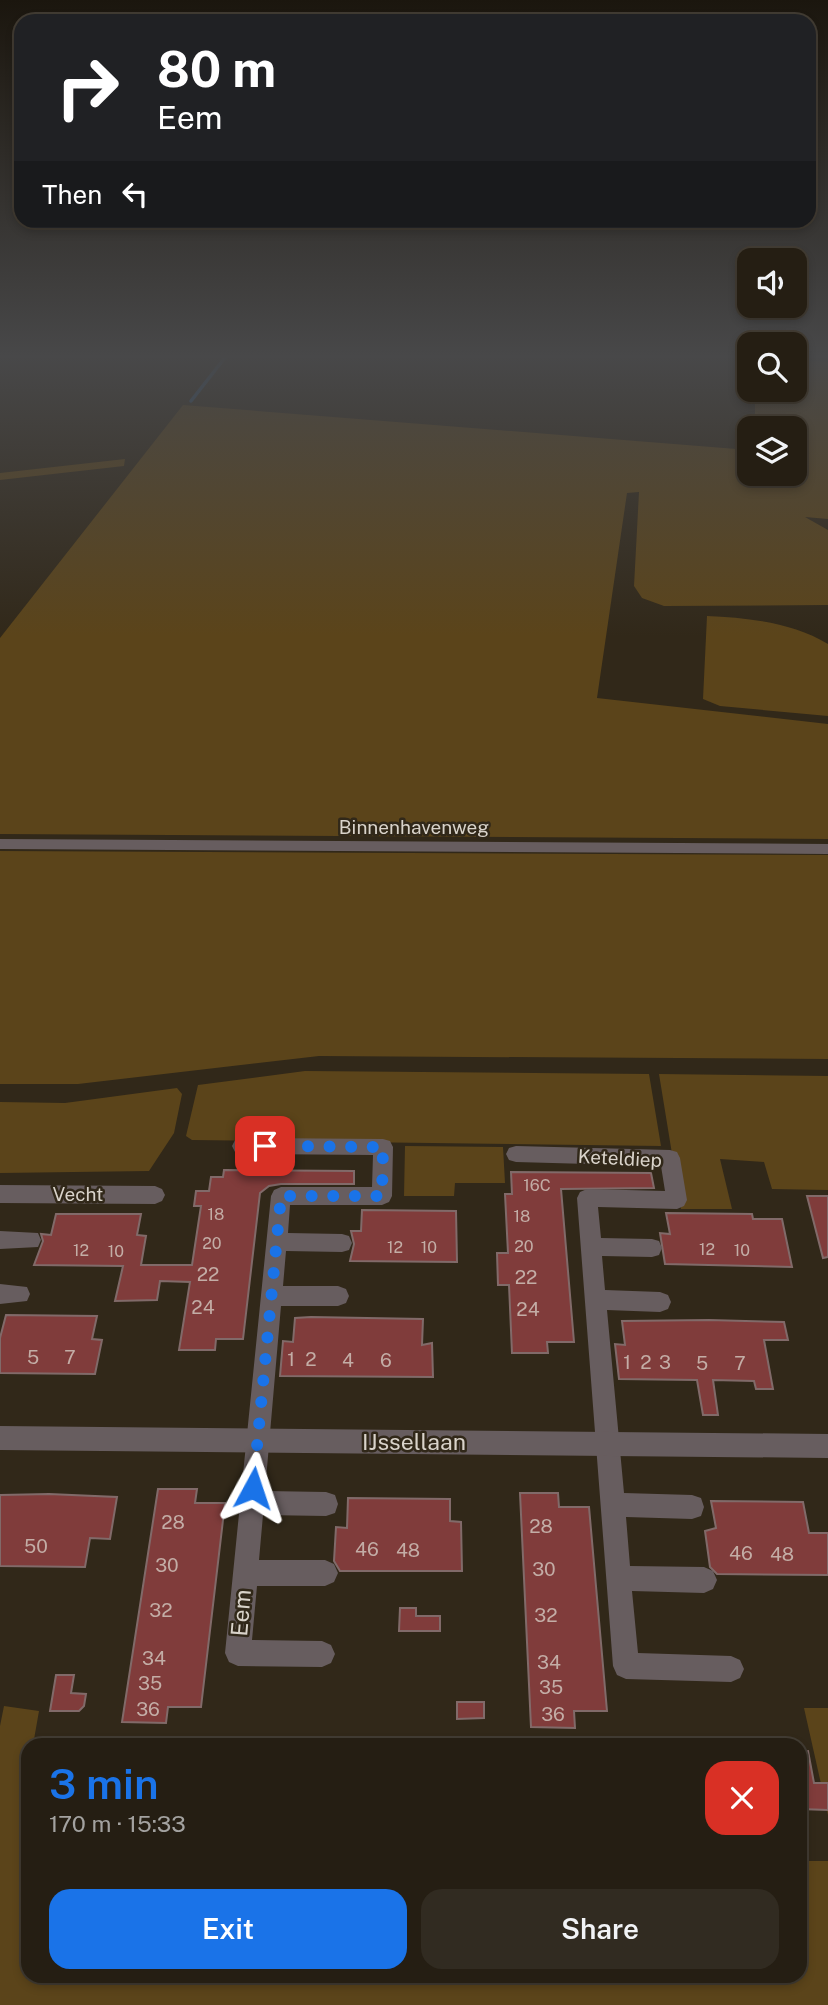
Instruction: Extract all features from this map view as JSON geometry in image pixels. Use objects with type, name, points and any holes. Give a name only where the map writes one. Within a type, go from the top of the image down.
[{"type":"street","name":"Binnenhavenweg","points":[[0,845],[828,849]]},
{"type":"street","name":"Eem","points":[[242,1146],[383,1147],[382,1196],[281,1196],[238,1653],[323,1654]]},
{"type":"street","name":"Keteldiep","points":[[516,1154],[670,1158],[677,1200],[587,1198],[626,1666],[731,1669]]},
{"type":"street","name":"Vecht","points":[[0,1194],[155,1195]]},
{"type":"street","points":[[0,1240],[31,1240]]},
{"type":"street","points":[[277,1242],[342,1243]]},
{"type":"street","points":[[591,1247],[652,1248]]},
{"type":"street","points":[[272,1296],[338,1296]]},
{"type":"street","points":[[595,1300],[660,1302]]},
{"type":"street","name":"IJssellaan","points":[[0,1438],[828,1446]]},
{"type":"street","points":[[252,1503],[326,1504]]},
{"type":"street","points":[[612,1505],[692,1507]]},
{"type":"street","name":"Eem","points":[[245,1573],[325,1573]]},
{"type":"street","points":[[619,1578],[705,1580]]},
{"type":"shaded area","points":[[149,449],[737,449],[737,486],[807,486],[807,449],[828,449],[828,519],[805,517],[828,530],[828,605],[664,606],[642,598],[634,586],[639,492],[627,493],[597,698],[828,724],[828,839],[0,834],[0,638]]},
{"type":"shaded area","points":[[125,459],[124,466],[0,480],[0,473]]},
{"type":"shaded area","points":[[707,616],[785,626],[828,644],[828,716],[720,706],[703,699]]},
{"type":"shaded area","points":[[0,851],[828,855],[828,1059],[319,1056],[78,1084],[0,1084]]},
{"type":"shaded area","points":[[305,1071],[649,1074],[661,1146],[192,1140],[186,1136],[198,1085]]},
{"type":"shaded area","points":[[659,1074],[828,1076],[828,1190],[772,1189],[764,1162],[720,1159],[732,1209],[681,1209]]},
{"type":"shaded area","points":[[177,1088],[182,1094],[174,1133],[149,1171],[0,1173],[0,1102],[65,1103]]},
{"type":"shaded area","points":[[405,1146],[503,1147],[505,1183],[455,1183],[454,1196],[404,1196]]},
{"type":"shaded area","points":[[4,1706],[39,1711],[34,1738],[21,1738],[21,1983],[807,1983],[807,1861],[828,1861],[828,2005],[0,2005],[0,1726]]},
{"type":"shaded area","points":[[804,1708],[828,1708],[828,1815]]},
{"type":"building","points":[[224,1170],[354,1171],[354,1184],[281,1184],[269,1186],[260,1193],[243,1339],[216,1339],[215,1350],[179,1350],[190,1282],[160,1281],[157,1300],[115,1301],[123,1266],[34,1265],[43,1241],[41,1234],[51,1235],[56,1214],[141,1214],[137,1235],[146,1236],[141,1265],[192,1265],[201,1206],[194,1206],[196,1191],[209,1191],[211,1177],[223,1177]]},
{"type":"building","points":[[511,1172],[651,1173],[654,1188],[561,1189],[574,1342],[547,1342],[548,1353],[512,1353],[509,1285],[498,1285],[497,1253],[508,1253],[505,1194],[512,1194]]},
{"type":"building","points":[[807,1196],[828,1196],[828,1257],[823,1258]]},
{"type":"building","points":[[362,1210],[456,1211],[457,1262],[350,1261],[354,1244],[351,1231],[361,1231]]},
{"type":"building","points":[[666,1213],[752,1214],[753,1219],[782,1219],[792,1267],[665,1264],[660,1233],[670,1234]]},
{"type":"building","points":[[6,1315],[97,1316],[92,1339],[102,1340],[95,1374],[0,1373],[0,1338]]},
{"type":"building","points":[[295,1318],[423,1319],[422,1345],[432,1343],[433,1377],[280,1376],[283,1341],[293,1342]]},
{"type":"building","points":[[622,1321],[784,1322],[788,1340],[764,1340],[773,1389],[756,1389],[754,1381],[713,1380],[718,1415],[703,1415],[697,1380],[619,1379],[615,1344],[625,1345]]},
{"type":"building","points":[[158,1489],[197,1489],[195,1503],[225,1503],[201,1707],[168,1707],[166,1723],[122,1722]]},
{"type":"building","points":[[520,1493],[558,1493],[559,1507],[589,1507],[607,1711],[574,1711],[575,1728],[531,1727]]},
{"type":"building","points":[[0,1495],[117,1497],[110,1539],[90,1538],[85,1567],[0,1566]]},
{"type":"building","points":[[348,1498],[450,1499],[450,1521],[461,1522],[462,1571],[340,1571],[334,1561],[336,1527],[347,1528]]},
{"type":"building","points":[[711,1501],[803,1502],[809,1533],[828,1533],[828,1575],[717,1574],[710,1567],[705,1531],[716,1528]]},
{"type":"building","points":[[400,1608],[416,1608],[416,1616],[440,1616],[440,1631],[399,1631]]},
{"type":"building","points":[[56,1675],[74,1675],[71,1693],[86,1694],[84,1706],[79,1711],[50,1711]]},
{"type":"building","points":[[457,1702],[484,1702],[484,1718],[457,1719]]},
{"type":"building","points":[[807,1751],[814,1783],[828,1783],[828,1810],[807,1809]]},
{"type":"route","points":[[253,1488],[281,1196],[382,1196],[383,1147],[265,1146]]}]
